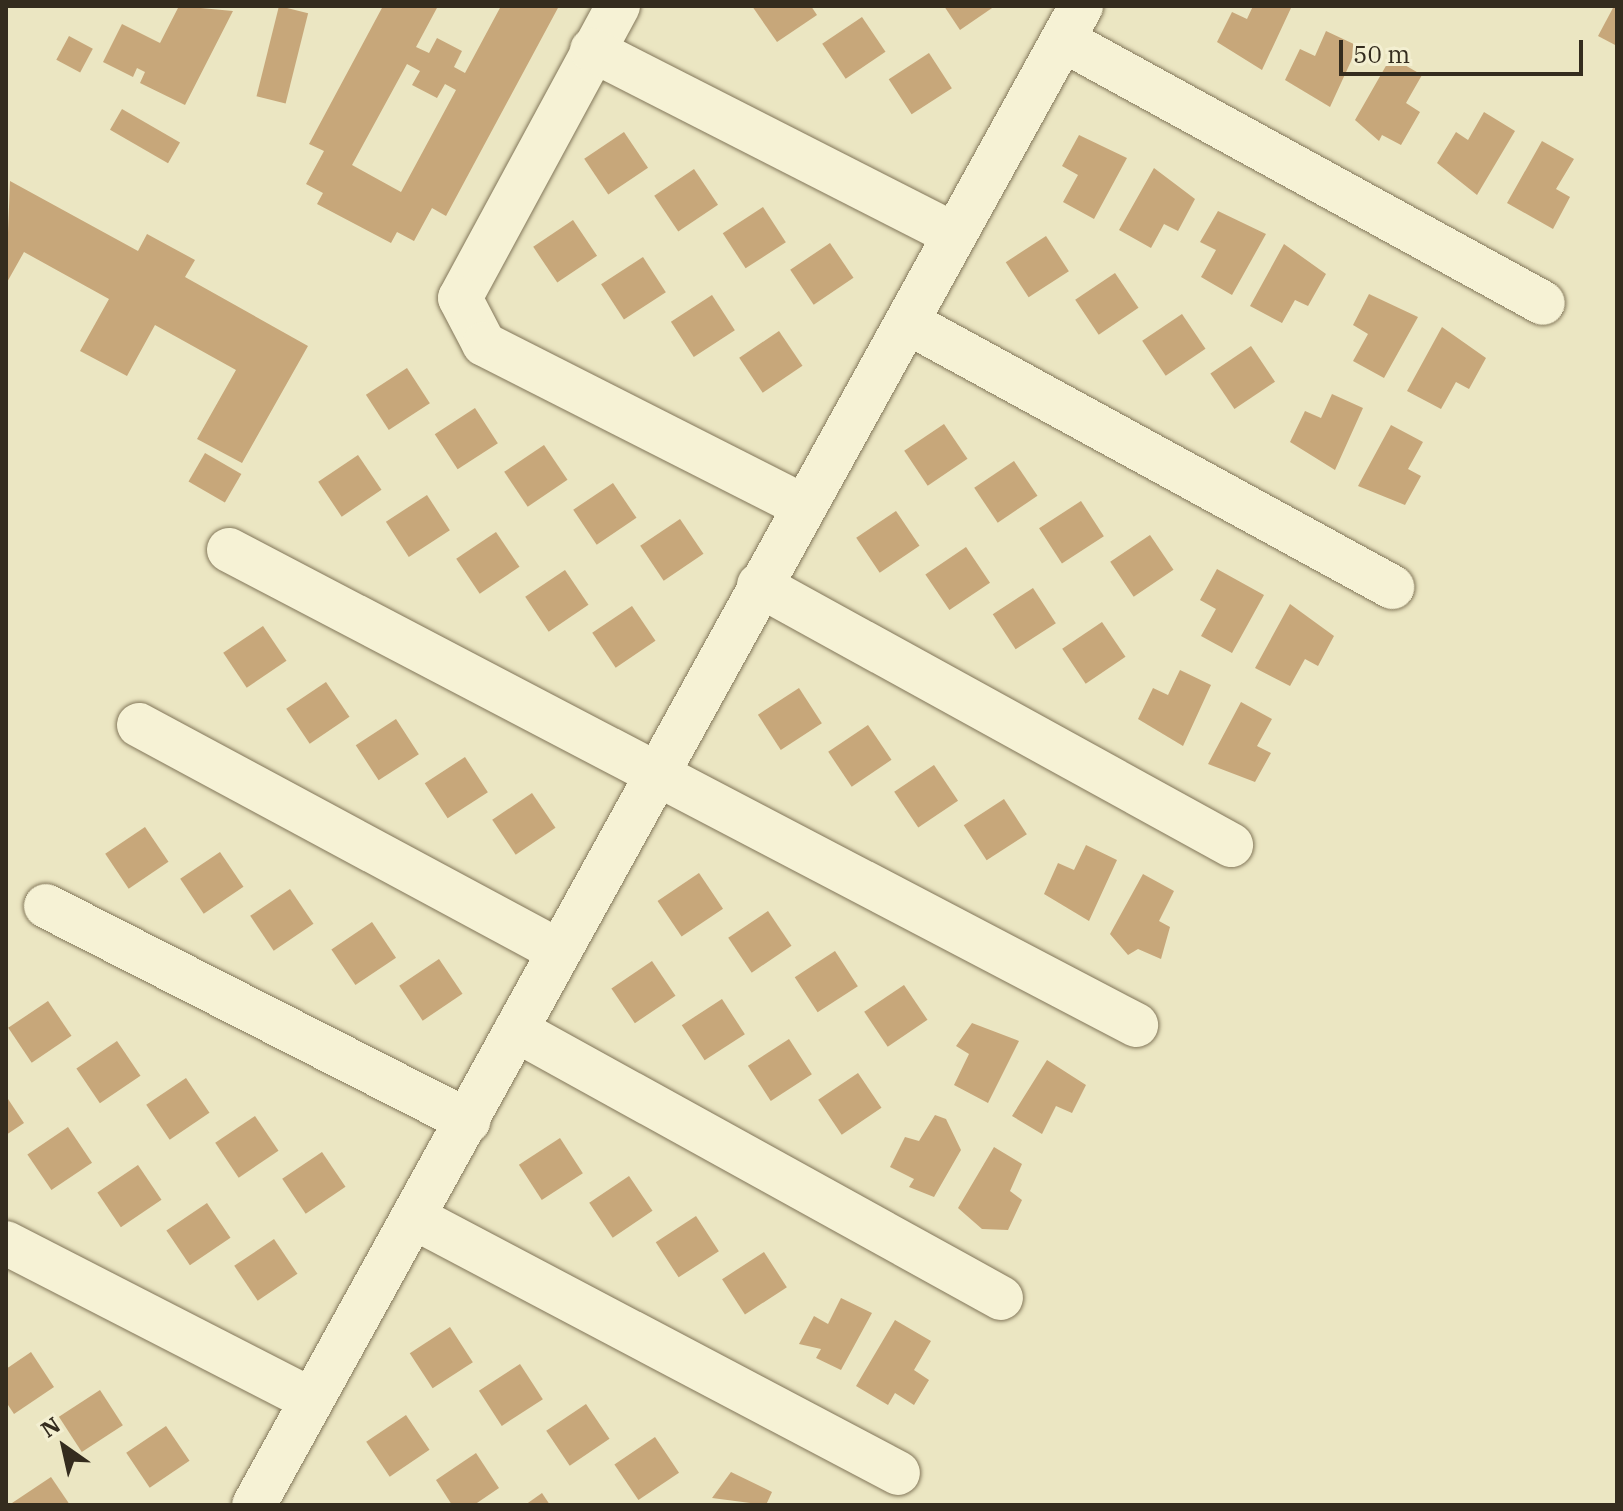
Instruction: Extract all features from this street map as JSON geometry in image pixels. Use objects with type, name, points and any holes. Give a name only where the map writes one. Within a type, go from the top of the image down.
[{"type":"street","points":[[618,6],[460,298],[484,344],[801,505]]},
{"type":"street","points":[[263,1502],[309,1399],[415,1218],[801,505],[907,322],[1072,23],[1543,303]]},
{"type":"street","points":[[592,50],[953,234]]},
{"type":"street","points":[[907,322],[1392,587]]},
{"type":"street","points":[[229,550],[1136,1025]]},
{"type":"street","points":[[759,585],[1231,845]]},
{"type":"street","points":[[139,725],[559,951]]},
{"type":"street","points":[[46,906],[468,1121]]},
{"type":"street","points":[[516,1030],[1001,1298]]},
{"type":"street","points":[[415,1218],[898,1473]]},
{"type":"street","points":[[6,1243],[309,1399]]},
{"type":"building","points":[[179,6],[233,11],[185,105],[140,83],[145,72],[137,68],[133,77],[103,62],[122,24],[160,43]]},
{"type":"building","points":[[279,6],[308,13],[286,103],[257,96]]},
{"type":"building","points":[[383,6],[438,6],[416,47],[429,53],[437,38],[462,51],[454,67],[465,73],[501,6],[559,6],[446,216],[432,208],[414,241],[397,232],[391,243],[317,204],[323,193],[306,184],[324,151],[309,144]],"holes":[[[407,64],[420,71],[412,85],[437,98],[445,84],[456,90],[401,192],[352,165]]]},
{"type":"building","points":[[752,6],[811,6],[817,15],[777,42]]},
{"type":"building","points":[[944,6],[995,6],[960,30]]},
{"type":"building","points":[[1253,6],[1291,8],[1262,70],[1217,42],[1232,12],[1247,19]]},
{"type":"building","points":[[1614,6],[1617,6],[1617,46],[1598,36]]},
{"type":"building","points":[[862,17],[885,52],[846,79],[822,44]]},
{"type":"building","points":[[1326,31],[1358,46],[1330,107],[1285,80],[1300,49],[1315,56]]},
{"type":"building","points":[[69,36],[93,49],[80,73],[56,60]]},
{"type":"building","points":[[929,53],[952,88],[912,114],[889,79]]},
{"type":"building","points":[[1391,57],[1422,75],[1406,103],[1420,112],[1401,145],[1382,135],[1379,141],[1355,120]]},
{"type":"building","points":[[122,109],[180,142],[168,163],[110,130]]},
{"type":"building","points":[[1484,112],[1515,131],[1477,195],[1437,163],[1456,132],[1468,140]]},
{"type":"building","points":[[624,132],[648,168],[608,194],[584,159]]},
{"type":"building","points":[[1079,135],[1127,158],[1094,219],[1063,202],[1078,175],[1062,166]]},
{"type":"building","points":[[1542,141],[1574,159],[1556,189],[1570,197],[1553,229],[1507,203]]},
{"type":"building","points":[[1154,168],[1195,199],[1178,231],[1164,224],[1151,248],[1119,230]]},
{"type":"building","points":[[694,169],[718,205],[678,231],[654,196]]},
{"type":"building","points":[[10,181],[138,251],[147,234],[195,260],[185,277],[308,346],[242,463],[197,439],[236,370],[155,325],[127,376],[80,351],[109,299],[24,252],[6,284]]},
{"type":"building","points":[[763,207],[786,242],[746,268],[723,233]]},
{"type":"building","points":[[1218,211],[1266,234],[1232,295],[1201,277],[1216,250],[1200,242]]},
{"type":"building","points":[[573,220],[597,256],[557,282],[533,247]]},
{"type":"building","points":[[1046,236],[1069,271],[1029,297],[1006,262]]},
{"type":"building","points":[[830,243],[853,278],[814,305],[790,270]]},
{"type":"building","points":[[1284,244],[1326,274],[1308,306],[1295,300],[1282,323],[1250,306]]},
{"type":"building","points":[[643,257],[666,292],[624,319],[601,284]]},
{"type":"building","points":[[1115,273],[1138,308],[1099,335],[1075,300]]},
{"type":"building","points":[[1369,294],[1418,317],[1384,378],[1353,361],[1368,334],[1353,325]]},
{"type":"building","points":[[712,295],[735,330],[694,357],[671,322]]},
{"type":"building","points":[[1182,314],[1205,349],[1166,376],[1142,341]]},
{"type":"building","points":[[1442,327],[1486,358],[1469,389],[1456,382],[1441,409],[1407,391]]},
{"type":"building","points":[[779,331],[802,366],[763,393],[739,358]]},
{"type":"building","points":[[1251,346],[1275,382],[1234,409],[1210,373]]},
{"type":"building","points":[[407,368],[430,403],[389,430],[366,395]]},
{"type":"building","points":[[1332,394],[1363,408],[1335,470],[1290,442],[1305,411],[1321,418]]},
{"type":"building","points":[[475,408],[498,443],[458,469],[435,434]]},
{"type":"building","points":[[944,424],[967,459],[928,486],[904,451]]},
{"type":"building","points":[[1391,425],[1423,442],[1408,469],[1421,476],[1405,505],[1358,486]]},
{"type":"building","points":[[544,445],[567,480],[528,507],[504,472]]},
{"type":"building","points":[[205,453],[241,474],[225,503],[188,482]]},
{"type":"building","points":[[358,455],[381,490],[342,517],[318,482]]},
{"type":"building","points":[[1014,461],[1037,496],[998,523],[974,488]]},
{"type":"building","points":[[613,483],[636,518],[597,545],[573,510]]},
{"type":"building","points":[[427,495],[450,530],[409,557],[386,522]]},
{"type":"building","points":[[1081,501],[1104,536],[1062,563],[1039,528]]},
{"type":"building","points":[[896,511],[919,546],[880,573],[856,538]]},
{"type":"building","points":[[680,519],[703,554],[664,581],[640,546]]},
{"type":"building","points":[[496,532],[519,567],[480,594],[456,559]]},
{"type":"building","points":[[1150,535],[1173,570],[1134,597],[1110,562]]},
{"type":"building","points":[[966,547],[990,583],[949,610],[925,574]]},
{"type":"building","points":[[1217,569],[1264,595],[1232,653],[1201,636],[1216,609],[1200,600]]},
{"type":"building","points":[[565,570],[588,605],[549,632],[525,597]]},
{"type":"building","points":[[1033,588],[1056,623],[1016,649],[993,614]]},
{"type":"building","points":[[1290,604],[1334,636],[1318,666],[1305,659],[1290,686],[1255,668]]},
{"type":"building","points":[[632,606],[655,641],[616,668],[592,633]]},
{"type":"building","points":[[1102,622],[1125,657],[1086,684],[1062,649]]},
{"type":"building","points":[[263,626],[286,661],[247,688],[223,653]]},
{"type":"building","points":[[1180,670],[1211,685],[1183,746],[1138,719],[1153,688],[1168,695]]},
{"type":"building","points":[[326,682],[349,717],[310,744],[286,709]]},
{"type":"building","points":[[799,688],[822,723],[781,750],[758,715]]},
{"type":"building","points":[[1241,702],[1272,719],[1257,746],[1271,753],[1255,782],[1208,764]]},
{"type":"building","points":[[396,719],[419,754],[379,780],[356,745]]},
{"type":"building","points":[[868,725],[891,760],[852,787],[828,752]]},
{"type":"building","points":[[465,757],[488,792],[448,818],[425,783]]},
{"type":"building","points":[[934,765],[958,801],[918,827],[894,792]]},
{"type":"building","points":[[532,793],[555,828],[516,855],[492,820]]},
{"type":"building","points":[[1004,799],[1027,834],[987,860],[964,825]]},
{"type":"building","points":[[145,827],[168,862],[129,889],[105,854]]},
{"type":"building","points":[[1086,845],[1117,860],[1089,921],[1044,894],[1058,863],[1074,870]]},
{"type":"building","points":[[220,852],[243,887],[204,914],[180,879]]},
{"type":"building","points":[[699,873],[723,909],[682,937],[658,901]]},
{"type":"building","points":[[1143,874],[1174,891],[1159,921],[1170,927],[1161,959],[1138,949],[1128,955],[1110,934]]},
{"type":"building","points":[[290,889],[313,924],[274,951],[250,916]]},
{"type":"building","points":[[768,911],[791,946],[752,973],[728,938]]},
{"type":"building","points":[[372,922],[396,958],[355,985],[331,949]]},
{"type":"building","points":[[835,951],[858,986],[818,1012],[795,977]]},
{"type":"building","points":[[439,959],[462,994],[423,1021],[399,986]]},
{"type":"building","points":[[652,961],[675,996],[635,1023],[611,988]]},
{"type":"building","points":[[904,985],[927,1020],[888,1047],[864,1012]]},
{"type":"building","points":[[722,999],[745,1034],[705,1060],[682,1025]]},
{"type":"building","points":[[48,1001],[71,1036],[32,1063],[8,1028]]},
{"type":"building","points":[[972,1023],[1019,1041],[988,1103],[954,1085],[969,1054],[956,1046]]},
{"type":"building","points":[[789,1039],[812,1074],[771,1101],[748,1066]]},
{"type":"building","points":[[117,1041],[140,1076],[100,1103],[76,1068]]},
{"type":"building","points":[[1047,1060],[1086,1085],[1072,1113],[1056,1106],[1042,1134],[1012,1116]]},
{"type":"building","points":[[858,1073],[881,1108],[842,1135],[818,1100]]},
{"type":"building","points":[[186,1078],[209,1113],[170,1140],[146,1105]]},
{"type":"building","points":[[6,1096],[24,1123],[6,1135]]},
{"type":"building","points":[[935,1115],[946,1119],[961,1150],[934,1197],[909,1187],[914,1179],[890,1167],[905,1137],[919,1141]]},
{"type":"building","points":[[255,1116],[278,1151],[239,1178],[215,1143]]},
{"type":"building","points":[[68,1127],[92,1163],[51,1190],[27,1154]]},
{"type":"building","points":[[560,1138],[583,1173],[542,1200],[519,1165]]},
{"type":"building","points":[[994,1147],[1022,1164],[1010,1191],[1022,1200],[1008,1230],[982,1229],[958,1208]]},
{"type":"building","points":[[322,1152],[345,1187],[306,1214],[282,1179]]},
{"type":"building","points":[[138,1165],[161,1200],[121,1227],[97,1192]]},
{"type":"building","points":[[629,1176],[652,1211],[613,1238],[589,1203]]},
{"type":"building","points":[[207,1203],[230,1238],[190,1265],[166,1230]]},
{"type":"building","points":[[696,1216],[719,1251],[679,1277],[656,1242]]},
{"type":"building","points":[[274,1239],[297,1274],[258,1301],[234,1266]]},
{"type":"building","points":[[764,1252],[787,1287],[745,1314],[722,1279]]},
{"type":"building","points":[[841,1298],[872,1313],[841,1370],[816,1358],[821,1349],[799,1344],[814,1316],[828,1324]]},
{"type":"building","points":[[895,1320],[931,1341],[914,1370],[929,1380],[914,1405],[895,1393],[888,1405],[856,1386]]},
{"type":"building","points":[[450,1327],[473,1362],[433,1388],[410,1353]]},
{"type":"building","points":[[31,1352],[54,1387],[14,1414],[6,1402],[6,1369]]},
{"type":"building","points":[[520,1364],[543,1399],[502,1426],[479,1391]]},
{"type":"building","points":[[100,1390],[123,1425],[82,1452],[59,1417]]},
{"type":"building","points":[[586,1404],[609,1439],[570,1466],[546,1431]]},
{"type":"building","points":[[406,1415],[429,1450],[390,1477],[366,1442]]},
{"type":"building","points":[[166,1426],[189,1461],[150,1488],[126,1453]]},
{"type":"building","points":[[655,1437],[679,1473],[638,1500],[614,1464]]},
{"type":"building","points":[[476,1453],[499,1488],[474,1505],[452,1505],[436,1480]]},
{"type":"building","points":[[731,1472],[772,1492],[766,1505],[712,1498]]},
{"type":"building","points":[[51,1477],[70,1505],[9,1505]]},
{"type":"building","points":[[542,1493],[550,1505],[525,1505]]}]
